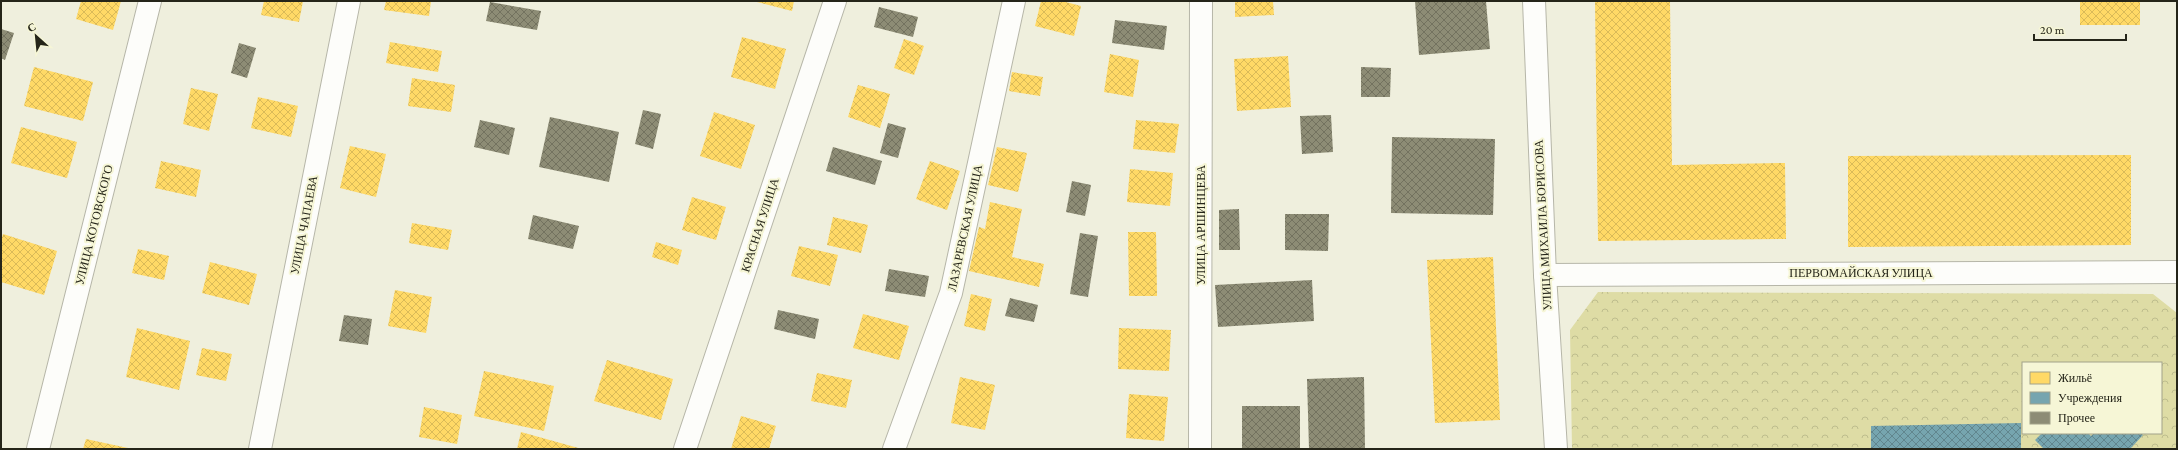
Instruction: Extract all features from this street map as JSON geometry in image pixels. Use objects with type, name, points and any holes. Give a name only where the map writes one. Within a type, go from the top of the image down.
[{"type":"street","name":"УЛИЦА КОТОВСКОГО","points":[[38,449],[150,1]]},
{"type":"street","name":"УЛИЦА ЧАПАЕВА","points":[[260,449],[349,1]]},
{"type":"street","name":"КРАСНАЯ УЛИЦА","points":[[685,449],[835,1]]},
{"type":"street","name":"ЛАЗАРЕВСКАЯ УЛИЦА","points":[[894,449],[951,293],[1014,1]]},
{"type":"street","name":"УЛИЦА АРШИНЦЕВА","points":[[1200,449],[1202,1]]},
{"type":"street","name":"УЛИЦА МИХАИЛА БОРИСОВА","points":[[1534,1],[1545,275],[1556,449]]},
{"type":"street","name":"ПЕРВОМАЙСКАЯ УЛИЦА","points":[[1545,275],[2177,272]]},
{"type":"green space","points":[[1598,292],[2153,294],[2177,313],[2177,449],[1572,449],[1570,330]]},
{"type":"building: Жильё","points":[[81,1],[121,1],[113,30],[76,19]]},
{"type":"building: Жильё","points":[[264,1],[303,1],[299,22],[261,15]]},
{"type":"building: Жильё","points":[[386,1],[431,1],[429,16],[384,10]]},
{"type":"building: Жильё","points":[[753,1],[794,1],[792,11]]},
{"type":"building: Жильё","points":[[1041,1],[1062,1],[1081,6],[1074,36],[1035,26]]},
{"type":"building: Жильё","points":[[1235,1],[1273,1],[1274,15],[1235,17]]},
{"type":"building: Жильё","points":[[1595,1],[1670,1],[1672,165],[1785,163],[1786,239],[1598,241]]},
{"type":"building: Жильё","points":[[2080,1],[2140,1],[2140,25],[2080,25]]},
{"type":"building: Жильё","points":[[742,37],[786,49],[775,89],[731,77]]},
{"type":"building: Жильё","points":[[904,39],[924,46],[914,75],[894,68]]},
{"type":"building: Жильё","points":[[390,42],[442,51],[438,72],[386,63]]},
{"type":"building: Жильё","points":[[1110,54],[1139,60],[1133,97],[1104,92]]},
{"type":"building: Жильё","points":[[1288,56],[1291,107],[1237,111],[1234,59]]},
{"type":"building: Жильё","points":[[34,67],[93,82],[83,121],[24,106]]},
{"type":"building: Жильё","points":[[1012,72],[1043,77],[1040,96],[1009,91]]},
{"type":"building: Жильё","points":[[412,78],[455,85],[451,112],[408,106]]},
{"type":"building: Жильё","points":[[858,85],[890,94],[880,128],[848,117]]},
{"type":"building: Жильё","points":[[191,88],[218,94],[209,131],[183,124]]},
{"type":"building: Жильё","points":[[258,97],[298,106],[291,137],[251,128]]},
{"type":"building: Жильё","points":[[714,112],[755,125],[741,169],[700,156]]},
{"type":"building: Жильё","points":[[1136,120],[1179,124],[1175,153],[1133,149]]},
{"type":"building: Жильё","points":[[21,127],[77,142],[67,178],[11,163]]},
{"type":"building: Жильё","points":[[350,146],[386,154],[376,197],[340,188]]},
{"type":"building: Жильё","points":[[997,147],[1027,153],[1018,192],[988,185]]},
{"type":"building: Жильё","points":[[2131,155],[2131,245],[1848,247],[1848,156]]},
{"type":"building: Жильё","points":[[161,161],[201,170],[196,197],[155,188]]},
{"type":"building: Жильё","points":[[930,161],[960,171],[947,210],[916,199]]},
{"type":"building: Жильё","points":[[1130,169],[1173,173],[1170,206],[1127,202]]},
{"type":"building: Жильё","points":[[692,197],[726,207],[716,240],[682,230]]},
{"type":"building: Жильё","points":[[990,202],[1022,209],[1012,257],[1044,264],[1039,287],[969,271],[979,227],[985,229]]},
{"type":"building: Жильё","points":[[833,217],[868,225],[861,253],[827,245]]},
{"type":"building: Жильё","points":[[412,223],[452,230],[448,250],[409,243]]},
{"type":"building: Жильё","points":[[1128,232],[1156,232],[1157,296],[1129,296]]},
{"type":"building: Жильё","points":[[3,234],[57,251],[44,295],[1,282],[1,240]]},
{"type":"building: Жильё","points":[[656,242],[682,250],[678,265],[652,257]]},
{"type":"building: Жильё","points":[[799,246],[838,255],[830,286],[791,276]]},
{"type":"building: Жильё","points":[[138,249],[169,256],[164,280],[132,273]]},
{"type":"building: Жильё","points":[[1493,257],[1500,420],[1435,423],[1427,260]]},
{"type":"building: Жильё","points":[[210,262],[257,274],[249,305],[202,293]]},
{"type":"building: Жильё","points":[[395,290],[432,297],[426,333],[388,326]]},
{"type":"building: Жильё","points":[[971,294],[992,299],[985,331],[964,326]]},
{"type":"building: Жильё","points":[[863,314],[909,326],[899,360],[853,348]]},
{"type":"building: Жильё","points":[[137,328],[190,341],[179,390],[126,377]]},
{"type":"building: Жильё","points":[[1119,328],[1171,330],[1169,371],[1118,369]]},
{"type":"building: Жильё","points":[[202,348],[232,354],[226,381],[196,375]]},
{"type":"building: Жильё","points":[[607,360],[673,379],[661,420],[594,401]]},
{"type":"building: Жильё","points":[[484,371],[554,386],[544,431],[474,416]]},
{"type":"building: Жильё","points":[[817,373],[852,380],[846,408],[811,401]]},
{"type":"building: Жильё","points":[[960,377],[995,385],[985,430],[951,423]]},
{"type":"building: Жильё","points":[[1129,394],[1168,397],[1164,441],[1126,438]]},
{"type":"building: Жильё","points":[[424,407],[462,415],[457,444],[419,437]]},
{"type":"building: Жильё","points":[[741,416],[776,426],[769,449],[731,449]]},
{"type":"building: Жильё","points":[[521,432],[582,449],[517,449]]},
{"type":"building: Жильё","points":[[86,439],[128,448],[128,449],[83,449]]},
{"type":"building: Учреждения","points":[[2021,423],[2021,449],[1871,449],[1871,426]]},
{"type":"building: Учреждения","points":[[2041,434],[2089,434],[2091,436],[2093,434],[2143,435],[2130,449],[2044,449],[2035,440]]},
{"type":"building: Прочее","points":[[1415,1],[1486,1],[1490,49],[1419,55]]},
{"type":"building: Прочее","points":[[490,2],[541,11],[537,30],[486,21]]},
{"type":"building: Прочее","points":[[879,7],[918,17],[913,37],[874,27]]},
{"type":"building: Прочее","points":[[1115,20],[1167,26],[1164,50],[1112,43]]},
{"type":"building: Прочее","points":[[1,29],[14,33],[5,60],[1,58]]},
{"type":"building: Прочее","points":[[239,43],[256,48],[247,78],[231,73]]},
{"type":"building: Прочее","points":[[1361,67],[1391,68],[1390,97],[1361,97]]},
{"type":"building: Прочее","points":[[643,110],[661,114],[653,149],[635,144]]},
{"type":"building: Прочее","points":[[1331,115],[1333,152],[1302,154],[1300,116]]},
{"type":"building: Прочее","points":[[550,117],[619,132],[609,182],[539,167]]},
{"type":"building: Прочее","points":[[480,120],[515,128],[509,155],[474,147]]},
{"type":"building: Прочее","points":[[888,123],[906,128],[898,158],[880,153]]},
{"type":"building: Прочее","points":[[1392,137],[1495,139],[1493,215],[1391,213]]},
{"type":"building: Прочее","points":[[833,147],[882,161],[875,185],[826,171]]},
{"type":"building: Прочее","points":[[1072,181],[1091,185],[1085,216],[1066,212]]},
{"type":"building: Прочее","points":[[1239,209],[1240,250],[1219,250],[1219,210]]},
{"type":"building: Прочее","points":[[1285,214],[1329,214],[1328,251],[1285,250]]},
{"type":"building: Прочее","points":[[533,215],[579,226],[573,249],[528,239]]},
{"type":"building: Прочее","points":[[1080,233],[1098,236],[1088,297],[1070,294]]},
{"type":"building: Прочее","points":[[889,269],[929,276],[925,297],[885,291]]},
{"type":"building: Прочее","points":[[1312,280],[1314,321],[1218,327],[1215,285]]},
{"type":"building: Прочее","points":[[1010,298],[1038,305],[1034,322],[1005,316]]},
{"type":"building: Прочее","points":[[778,310],[819,319],[815,339],[774,329]]},
{"type":"building: Прочее","points":[[344,315],[372,319],[368,345],[339,341]]},
{"type":"building: Прочее","points":[[1364,377],[1365,449],[1309,449],[1307,379]]},
{"type":"building: Прочее","points":[[1242,406],[1300,406],[1300,449],[1242,449]]}]
